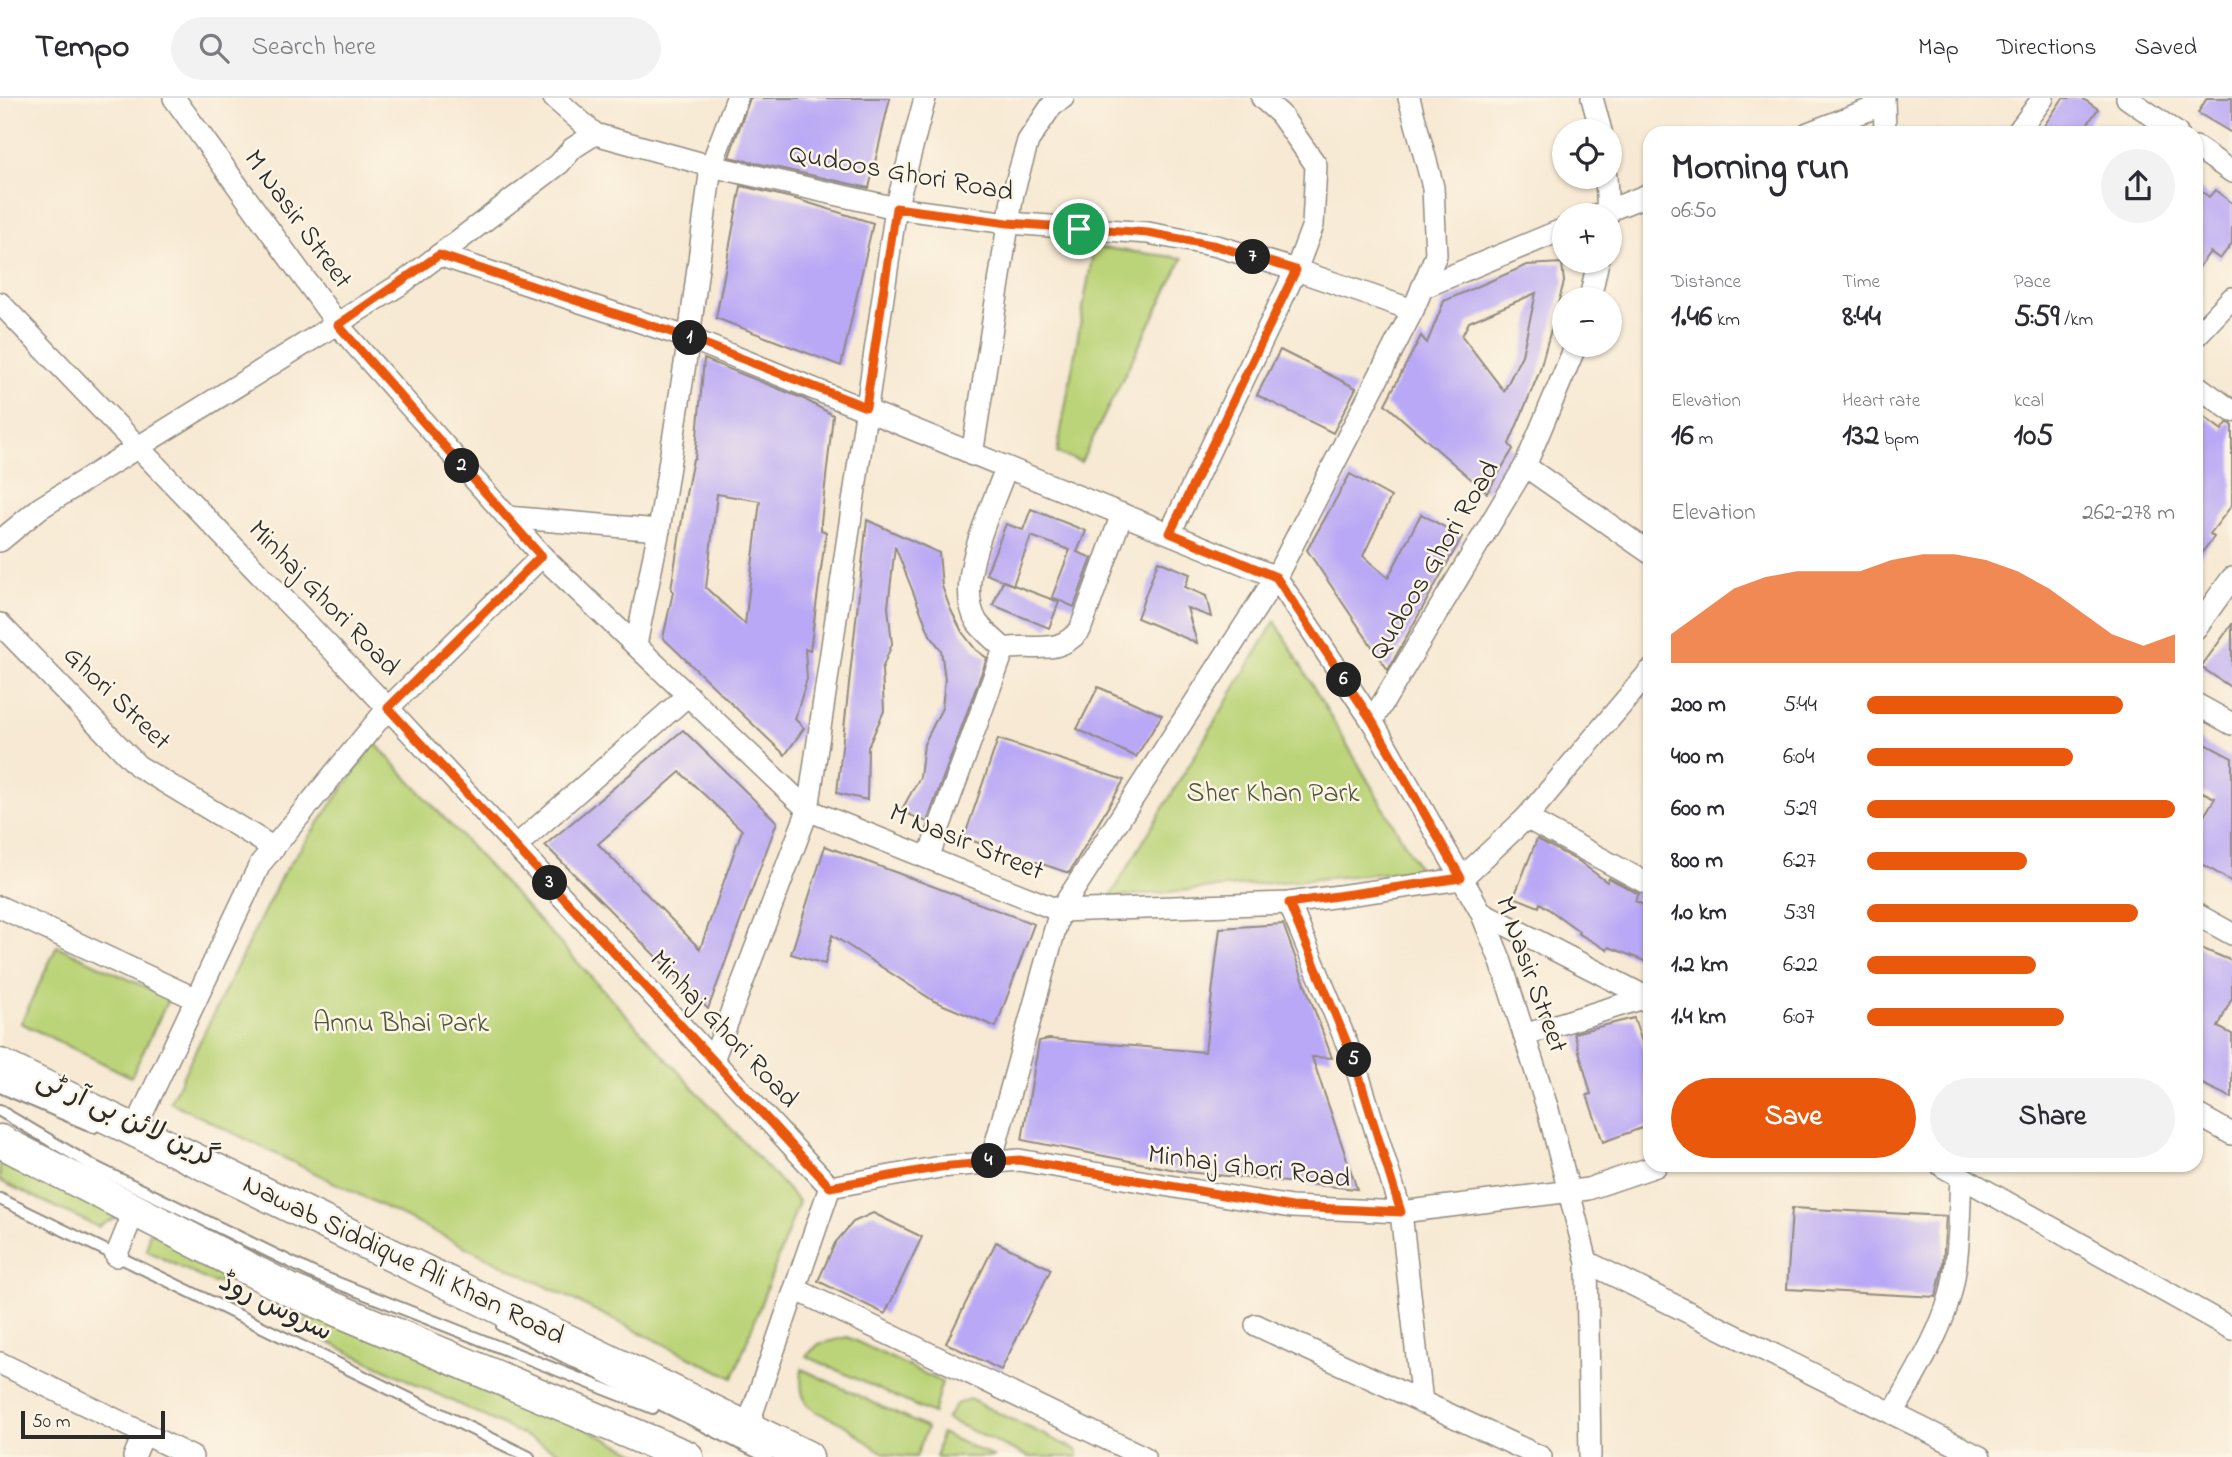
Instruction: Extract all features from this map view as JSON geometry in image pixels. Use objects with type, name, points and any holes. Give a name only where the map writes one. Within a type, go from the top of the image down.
[{"type":"main road","name":"Nawab Siddique Ali Khan Road","points":[[0,1065],[123,1133],[736,1432],[807,1457]]},
{"type":"main road","points":[[0,1141],[290,1290],[687,1457]]},
{"type":"street","name":"M Nasir Street","points":[[174,98],[338,325],[541,556],[808,810],[1060,911],[1289,903],[1461,878],[1481,912],[1500,959],[1587,1262],[1590,1457]]},
{"type":"street","name":"Qudoos Ghori Road","points":[[554,98],[595,134],[711,166],[896,208],[1008,223],[1148,233],[1217,246],[1413,310]]},
{"type":"street","points":[[636,645],[659,530],[689,338],[711,166],[737,98]]},
{"type":"street","points":[[713,1060],[808,810],[896,208],[925,98]]},
{"type":"street","points":[[972,455],[1008,223],[1028,141],[1052,105],[1063,98]]},
{"type":"street","points":[[1170,533],[1296,270],[1313,225],[1316,165],[1280,114],[1262,98]]},
{"type":"street","points":[[991,1161],[1060,911],[1276,577],[1413,310],[1436,254],[1433,187],[1409,98]]},
{"type":"street","points":[[1592,98],[1598,119]]},
{"type":"street","points":[[2022,126],[2043,98]]},
{"type":"street","points":[[2127,98],[2167,126]]},
{"type":"street","points":[[1825,126],[1884,101],[1885,126]]},
{"type":"street","points":[[0,541],[40,508],[338,325],[439,255],[559,163],[573,148],[595,134]]},
{"type":"street","points":[[2203,152],[2232,172]]},
{"type":"street","points":[[1622,206],[1643,197]]},
{"type":"street","points":[[1422,288],[1552,234]]},
{"type":"street","points":[[439,255],[689,338],[866,407],[972,455],[1276,577],[1372,721],[1461,878],[1526,818],[1643,679]]},
{"type":"street","points":[[2203,329],[2232,298]]},
{"type":"street","name":"Minhaj Ghori Road","points":[[0,303],[388,708],[830,1187],[940,1167],[1019,1160],[1292,1207],[1401,1212],[1588,1189],[1643,1170]]},
{"type":"street","name":"Qudoos Ghori Road","points":[[1372,721],[1525,466],[1571,357]]},
{"type":"street","points":[[2203,390],[2232,411]]},
{"type":"street","name":"Qudoos Ghori Road","points":[[1525,466],[1643,548]]},
{"type":"street","points":[[1006,468],[973,562],[967,590],[977,622],[1004,649],[1053,648],[1069,642],[1080,630],[1122,514]]},
{"type":"street","points":[[507,517],[659,530]]},
{"type":"street","points":[[123,1133],[196,999],[260,864],[388,708],[541,556]]},
{"type":"street","points":[[2203,618],[2232,578]]},
{"type":"street","name":"Ghori Street","points":[[0,624],[138,766],[274,848]]},
{"type":"street","points":[[928,858],[1004,649]]},
{"type":"street","points":[[516,846],[688,695]]},
{"type":"street","points":[[2203,708],[2232,724]]},
{"type":"street","points":[[1526,818],[1643,881]]},
{"type":"street","points":[[1289,903],[1354,1060],[1401,1212],[1422,1404]]},
{"type":"street","points":[[0,907],[196,999]]},
{"type":"street","points":[[1481,912],[1643,994]]},
{"type":"street","points":[[2203,918],[2232,934]]},
{"type":"street","points":[[1524,1035],[1643,1000]]},
{"type":"street","points":[[2203,1118],[2232,1134]]},
{"type":"street","points":[[1894,1414],[1936,1334],[1950,1296],[1957,1258],[1952,1172]]},
{"type":"street","points":[[1954,1172],[2232,1329]]},
{"type":"street","points":[[736,1432],[795,1289],[830,1187]]},
{"type":"street","points":[[116,1256],[134,1212]]},
{"type":"street","points":[[1587,1262],[1980,1457]]},
{"type":"street","points":[[795,1289],[1144,1457]]},
{"type":"street","points":[[1256,1325],[1541,1457]]},
{"type":"street","points":[[0,1363],[192,1457]]},
{"type":"street","points":[[134,1457],[144,1433]]},
{"type":"lane","name":"گرین لائن بی آر ٹی","points":[[0,1087],[123,1133]]},
{"type":"lane","name":"گرین لائن بی آر ٹی","points":[[0,1111],[95,1167],[315,1274],[736,1432]]},
{"type":"lane","name":"سروس روڈ","points":[[0,1199],[530,1457]]},
{"type":"lane","name":"گرین لائن بی آر ٹی","points":[[491,1321],[736,1432],[768,1457]]},
{"type":"green space","points":[[1094,247],[1183,258],[1081,462],[1057,453]]},
{"type":"green space","name":"Sher Khan Park","points":[[1275,621],[1420,870],[1110,897]]},
{"type":"green space","name":"Annu Bhai Park","points":[[375,743],[799,1202],[733,1378],[170,1102],[282,875]]},
{"type":"green space","points":[[57,946],[169,998],[131,1077],[21,1023]]},
{"type":"green space","points":[[0,1147],[120,1215],[98,1227],[0,1181]]},
{"type":"green space","points":[[149,1232],[233,1257],[220,1282],[213,1283],[147,1251]]},
{"type":"green space","points":[[323,1303],[645,1457],[569,1457],[309,1333],[305,1321],[312,1306]]},
{"type":"green space","points":[[847,1337],[942,1382],[933,1414],[806,1356],[819,1344]]},
{"type":"green space","points":[[802,1369],[927,1428],[916,1457],[887,1454],[842,1423],[814,1410],[803,1397]]},
{"type":"green space","points":[[969,1399],[1078,1451],[1078,1457],[1029,1457],[946,1419],[956,1404]]},
{"type":"green space","points":[[941,1433],[994,1457],[936,1457]]},
{"type":"building","points":[[750,98],[890,98],[869,188],[729,157]]},
{"type":"building","points":[[2063,98],[2082,98],[2098,109],[2086,126],[2044,126]]},
{"type":"building","points":[[2207,98],[2232,98],[2232,133],[2198,113]]},
{"type":"building","points":[[741,186],[796,199],[873,223],[841,366],[716,318]]},
{"type":"building","points":[[2215,190],[2232,203],[2232,243],[2220,259],[2210,252],[2203,262],[2203,192],[2209,197]]},
{"type":"building","points":[[1552,264],[1552,273],[1563,273],[1563,287],[1552,287],[1552,326],[1539,373],[1509,444],[1513,449],[1487,493],[1385,404],[1421,336],[1427,343],[1444,301],[1527,265]],"holes":[[[1536,293],[1522,355],[1504,391],[1462,336],[1469,322]]]},
{"type":"building","points":[[1280,350],[1356,388],[1333,433],[1257,395]]},
{"type":"building","points":[[704,359],[804,399],[833,415],[821,522],[821,530],[826,532],[810,651],[805,649],[807,679],[795,719],[804,728],[785,755],[663,638],[673,592],[671,589],[686,494],[695,459]],"holes":[[[717,494],[760,501],[745,624],[706,588]]]},
{"type":"building","points":[[2203,416],[2222,430],[2227,423],[2232,424],[2232,505],[2210,534],[2214,537],[2203,551]]},
{"type":"building","points":[[1350,474],[1391,497],[1363,556],[1388,578],[1421,514],[1462,537],[1388,670],[1307,550]]},
{"type":"building","points":[[1031,509],[1086,531],[1077,552],[1092,558],[1074,607],[1052,597],[1070,550],[1031,536],[1013,585],[986,574],[1006,524],[1023,530]]},
{"type":"building","points":[[867,520],[939,553],[942,586],[950,608],[962,632],[976,650],[987,658],[927,822],[901,811],[920,777],[924,744],[942,708],[945,679],[941,650],[930,635],[895,546],[888,607],[892,644],[882,669],[884,711],[868,747],[867,800],[837,793]]},
{"type":"building","points":[[1158,561],[1190,574],[1185,587],[1206,596],[1211,617],[1187,608],[1197,643],[1137,618]]},
{"type":"building","points":[[1003,581],[1059,602],[1049,628],[993,605]]},
{"type":"building","points":[[2232,624],[2232,688],[2203,668],[2203,664]]},
{"type":"building","points":[[1098,687],[1162,715],[1136,757],[1077,729]]},
{"type":"building","points":[[683,730],[777,822],[708,1009],[545,845]],"holes":[[[680,772],[742,830],[700,949],[598,844]]]},
{"type":"building","points":[[998,739],[1124,780],[1069,873],[964,838]]},
{"type":"building","points":[[2203,743],[2232,758],[2232,882],[2203,864],[2203,818],[2215,798],[2203,792]]},
{"type":"building","points":[[1537,839],[1580,862],[1607,882],[1609,878],[1639,894],[1635,901],[1643,905],[1643,960],[1609,947],[1607,950],[1578,933],[1579,931],[1540,903],[1539,907],[1514,897]]},
{"type":"building","points":[[825,846],[1034,924],[996,1027],[934,1001],[832,935],[825,964],[791,954]]},
{"type":"building","points":[[1283,924],[1332,1058],[1312,1057],[1357,1189],[1186,1172],[1022,1140],[1039,1041],[1049,1039],[1205,1052],[1220,928]]},
{"type":"building","points":[[2203,949],[2232,961],[2232,998],[2218,1027],[2232,1034],[2232,1098],[2203,1084]]},
{"type":"building","points":[[1634,1018],[1643,1046],[1643,1128],[1603,1142],[1587,1095],[1591,1094],[1574,1033]]},
{"type":"building","points":[[1792,1208],[1946,1216],[1943,1265],[1936,1297],[1787,1289]]},
{"type":"building","points":[[873,1213],[922,1237],[885,1314],[818,1281],[835,1243],[853,1222]]},
{"type":"building","points":[[996,1242],[1051,1269],[1001,1370],[946,1343]]},
{"type":"route","points":[[896,208],[1008,223],[1079,229],[1148,233],[1217,246],[1296,270],[1170,533],[1276,577],[1372,721],[1461,878],[1289,903],[1354,1060],[1401,1212],[1292,1207],[1019,1160],[940,1167],[830,1187],[388,708],[541,556],[338,325],[401,284],[439,255],[689,338],[866,407],[896,208]]}]
